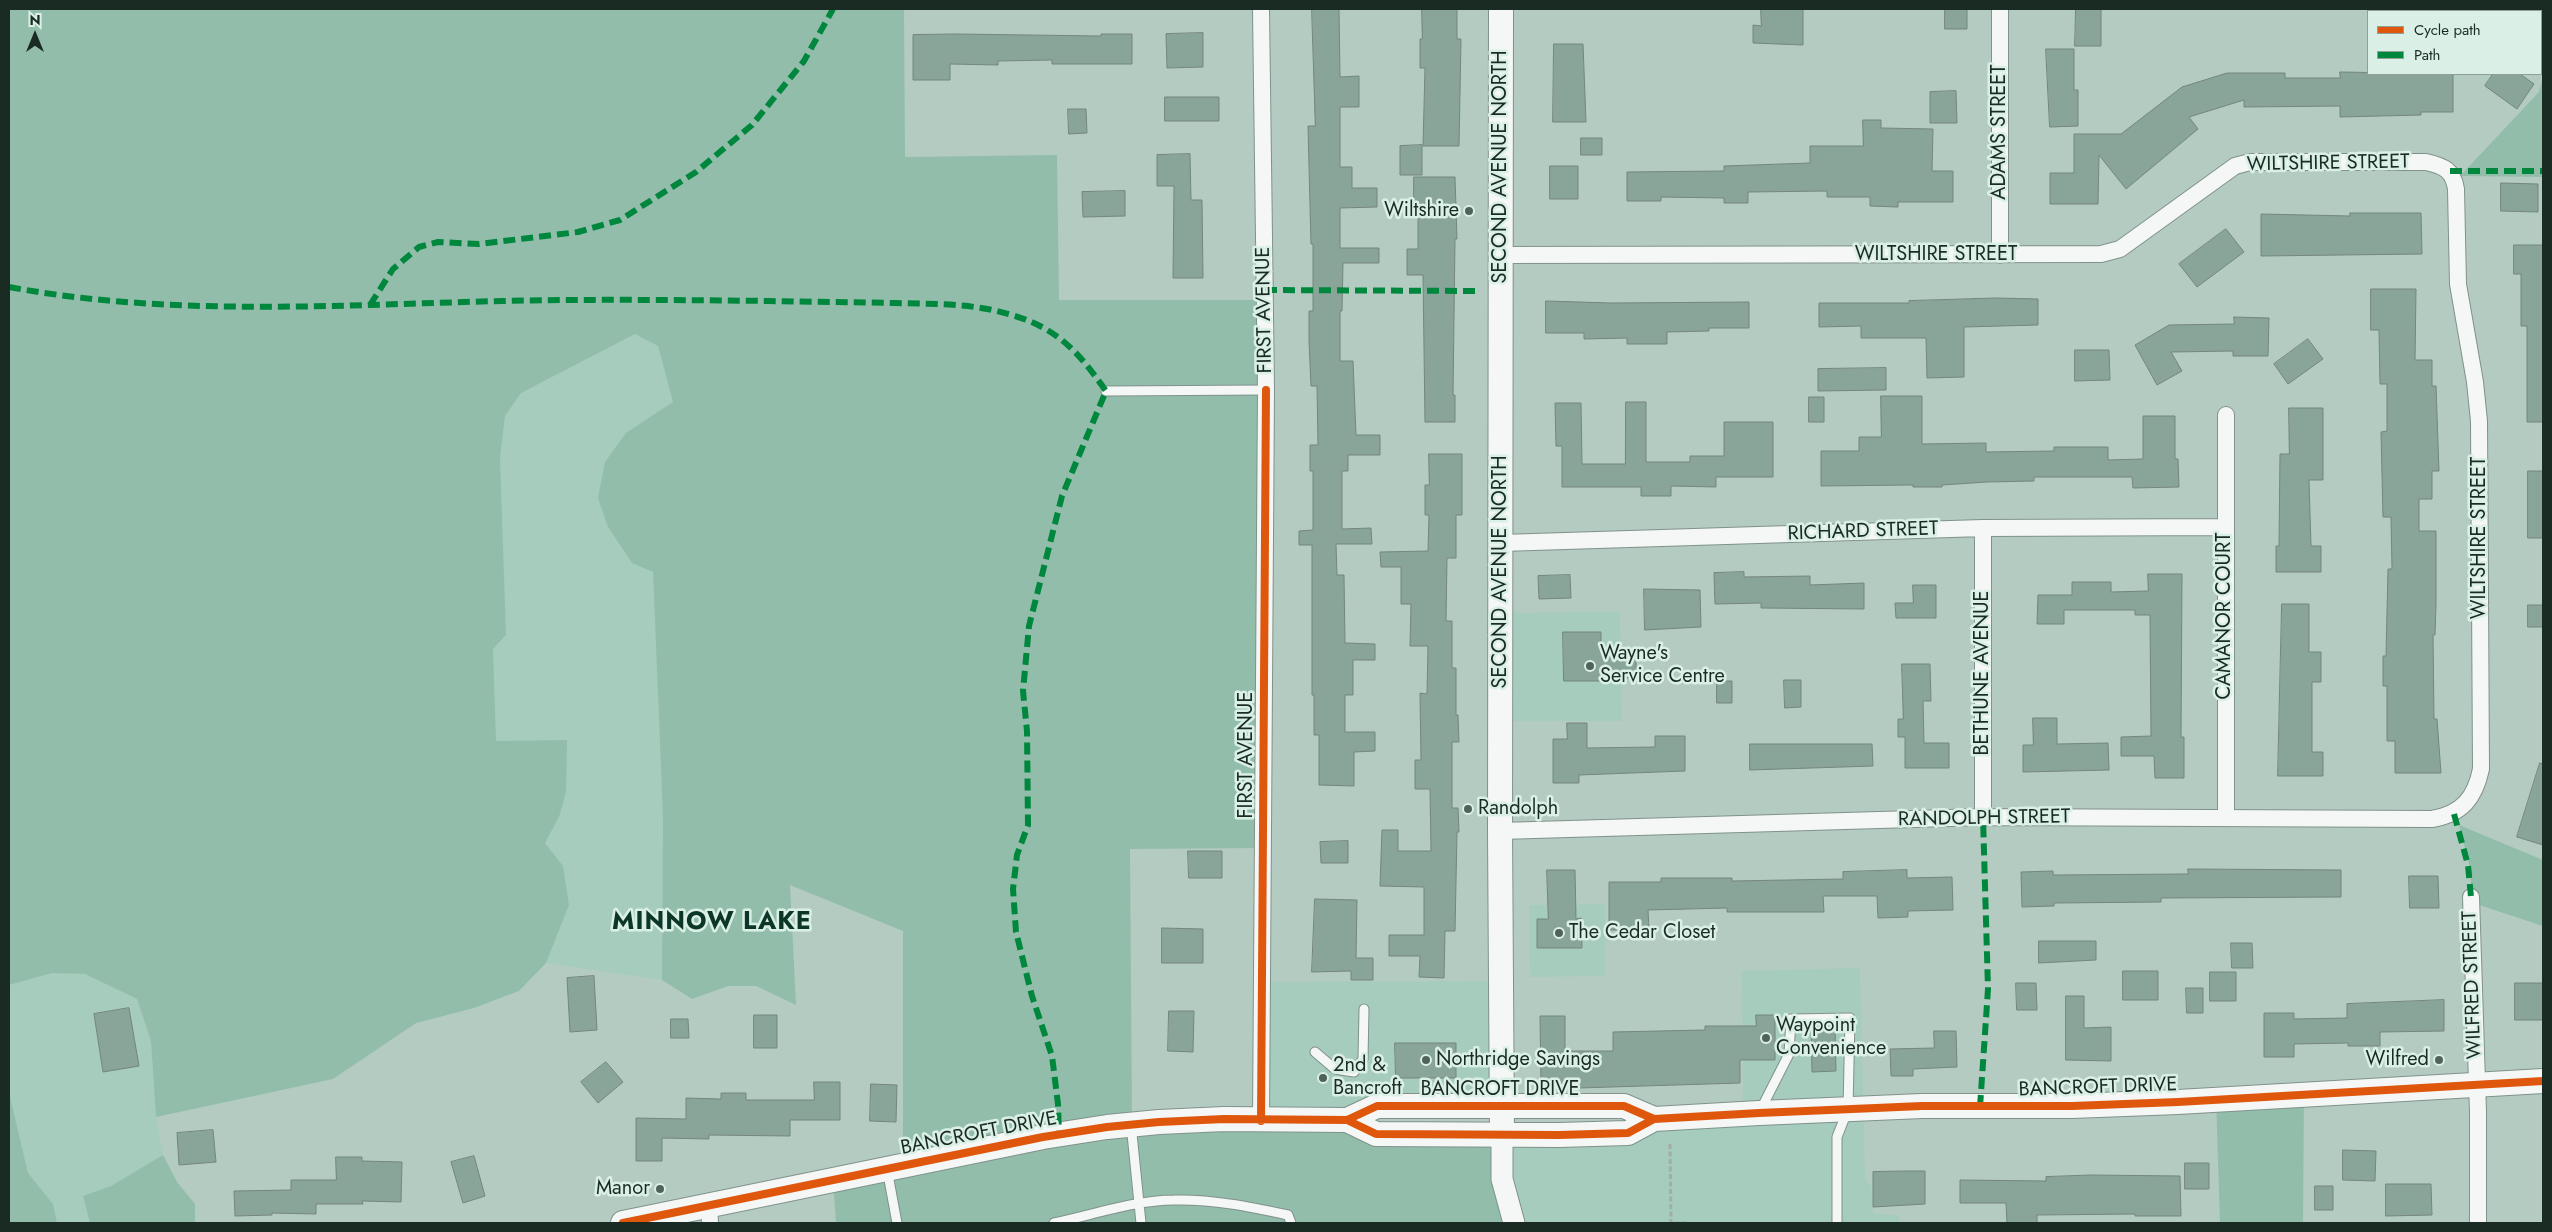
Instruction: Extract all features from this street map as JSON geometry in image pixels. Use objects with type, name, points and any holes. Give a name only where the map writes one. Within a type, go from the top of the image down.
[{"type":"main road","name":"SECOND AVENUE NORTH","points":[[1501,9],[1500,831],[1502,1134]]},
{"type":"main road","name":"BANCROFT DRIVE","points":[[1347,1120],[1376,1134],[1628,1133],[1654,1119],[1759,1113],[1848,1109],[2101,1105],[2543,1081]]},
{"type":"main road","name":"BANCROFT DRIVE","points":[[623,1223],[709,1215],[886,1169],[1043,1137],[1131,1124],[1224,1119],[1261,1121],[1347,1120],[1377,1106],[1624,1106],[1654,1119]]},
{"type":"street","name":"FIRST AVENUE","points":[[1261,9],[1266,390],[1261,1121]]},
{"type":"street","name":"ADAMS STREET","points":[[2000,9],[2000,255]]},
{"type":"street","name":"WILTSHIRE STREET","points":[[1500,255],[2078,256],[2101,254],[2120,249],[2234,166],[2250,162],[2426,162],[2448,169],[2454,177],[2456,189],[2458,284],[2475,382],[2479,421],[2481,769],[2475,792],[2466,805]]},
{"type":"street","name":"CAMANOR COURT","points":[[2226,415],[2226,817]]},
{"type":"street","name":"RICHARD STREET","points":[[1501,543],[1983,528],[2225,527]]},
{"type":"street","name":"BETHUNE AVENUE","points":[[1983,528],[1983,817]]},
{"type":"street","name":"RANDOLPH STREET","points":[[1500,831],[1983,817],[2432,819],[2454,814],[2466,805]]},
{"type":"street","name":"WILFRED STREET","points":[[2471,898],[2478,1112],[2478,1223]]},
{"type":"street","points":[[1502,1134],[1502,1179],[1514,1223]]},
{"type":"lane","points":[[1106,392],[1266,390]]},
{"type":"lane","points":[[1314,1052],[1335,1069],[1354,1072],[1363,1059],[1364,1009]]},
{"type":"lane","points":[[1759,1113],[1789,1054],[1791,1019],[1850,1018],[1848,1109],[1837,1137],[1837,1223]]},
{"type":"lane","points":[[1131,1124],[1141,1223]]},
{"type":"lane","points":[[886,1169],[896,1223]]},
{"type":"lane","points":[[1054,1223],[1140,1204],[1172,1200],[1208,1201],[1288,1214],[1291,1223]]},
{"type":"path","points":[[1670,1144],[1671,1222],[1689,1223]]},
{"type":"shaded area","points":[[9,9],[904,9],[905,157],[1057,155],[1059,300],[1264,300],[1261,848],[1130,849],[1132,1122],[1263,1120],[1376,1136],[1501,1136],[1512,1223],[836,1223],[833,1178],[903,1163],[903,931],[790,885],[796,1005],[756,986],[728,986],[692,999],[662,980],[663,817],[653,572],[632,563],[608,527],[598,498],[605,462],[626,433],[673,402],[658,346],[635,334],[521,393],[505,416],[500,457],[506,635],[493,649],[496,741],[567,740],[566,792],[559,817],[545,843],[563,866],[569,905],[546,963],[519,991],[474,1008],[416,1023],[333,1079],[156,1117],[151,1041],[137,999],[85,974],[52,973],[9,985]]},
{"type":"shaded area","points":[[2543,77],[2543,177],[2460,176],[2539,92]]},
{"type":"shaded area","points":[[635,334],[658,346],[673,402],[626,433],[653,572],[663,817],[662,980],[546,963],[569,905],[563,866],[545,843],[559,817],[567,740],[496,741],[493,648],[506,635],[500,457],[505,416],[521,393]]},
{"type":"shaded area","points":[[1620,612],[1622,721],[1503,721],[1503,613]]},
{"type":"shaded area","points":[[2459,825],[2543,860],[2543,926],[2473,903],[2469,864]]},
{"type":"shaded area","points":[[1605,904],[1605,976],[1530,977],[1529,905]]},
{"type":"shaded area","points":[[1860,968],[1865,1180],[1871,1185],[1873,1214],[1899,1215],[1899,1223],[1512,1223],[1501,1136],[1743,1112],[1742,971]]},
{"type":"shaded area","points":[[52,973],[85,974],[137,999],[151,1041],[156,1117],[163,1155],[111,1187],[83,1196],[90,1223],[57,1223],[53,1204],[28,1173],[9,1093],[9,985]]},
{"type":"shaded area","points":[[1500,981],[1501,1104],[1263,1120],[1263,982]]},
{"type":"shaded area","points":[[2304,1092],[2303,1223],[2220,1223],[2216,1098]]},
{"type":"shaded area","points":[[9,1093],[28,1173],[53,1204],[57,1223],[9,1223]]},
{"type":"shaded area","points":[[163,1155],[177,1182],[195,1204],[195,1223],[90,1223],[83,1196],[111,1186]]},
{"type":"building","points":[[1312,9],[1339,9],[1340,77],[1359,76],[1359,107],[1340,107],[1340,167],[1352,167],[1352,188],[1377,188],[1377,207],[1340,208],[1340,248],[1379,248],[1379,263],[1343,263],[1342,311],[1340,311],[1340,361],[1353,361],[1356,435],[1380,435],[1380,455],[1348,455],[1348,471],[1342,471],[1342,529],[1371,528],[1372,544],[1336,544],[1337,575],[1344,575],[1345,643],[1375,644],[1375,660],[1353,660],[1353,695],[1345,695],[1345,732],[1375,732],[1375,751],[1354,752],[1354,786],[1319,785],[1319,735],[1314,735],[1314,695],[1312,695],[1312,545],[1299,545],[1299,531],[1313,530],[1313,471],[1310,471],[1310,445],[1318,445],[1317,386],[1311,386],[1309,341],[1309,311],[1313,311],[1313,244],[1311,244],[1308,126],[1315,126]]},
{"type":"building","points":[[1422,9],[1457,9],[1457,39],[1461,39],[1459,146],[1423,146],[1425,68],[1420,68]]},
{"type":"building","points":[[1761,9],[1803,9],[1803,45],[1753,43],[1753,25],[1761,26]]},
{"type":"building","points":[[1945,9],[1967,9],[1967,29],[1945,29]]},
{"type":"building","points":[[2076,9],[2101,9],[2101,46],[2075,46]]},
{"type":"building","points":[[1203,33],[1203,67],[1167,68],[1166,34]]},
{"type":"building","points":[[1101,34],[1132,34],[1132,64],[1052,64],[1052,60],[998,61],[998,65],[950,64],[950,80],[913,80],[913,35],[1101,36]]},
{"type":"building","points":[[1554,44],[1583,44],[1586,122],[1553,122]]},
{"type":"building","points":[[2046,49],[2074,49],[2074,90],[2078,90],[2078,126],[2050,127]]},
{"type":"building","points":[[2340,72],[2367,72],[2367,75],[2453,75],[2453,112],[2421,112],[2421,115],[2340,117],[2340,106],[2244,107],[2244,100],[2189,117],[2198,129],[2126,189],[2099,155],[2098,204],[2050,204],[2050,173],[2074,173],[2074,134],[2121,134],[2182,87],[2227,73],[2285,73],[2285,78],[2340,78]]},
{"type":"building","points":[[2492,75],[2521,75],[2534,84],[2517,109],[2485,86]]},
{"type":"building","points":[[1956,91],[1957,123],[1930,123],[1930,92]]},
{"type":"building","points":[[1165,97],[1219,97],[1219,121],[1165,121]]},
{"type":"building","points":[[1068,109],[1086,109],[1087,133],[1069,134]]},
{"type":"building","points":[[1863,120],[1881,120],[1881,128],[1933,129],[1932,171],[1953,171],[1953,202],[1898,202],[1898,207],[1870,206],[1870,197],[1827,197],[1827,191],[1748,192],[1748,203],[1724,203],[1724,198],[1661,197],[1661,201],[1627,201],[1627,172],[1724,171],[1724,166],[1810,163],[1810,146],[1863,146]]},
{"type":"building","points":[[1581,138],[1602,138],[1602,155],[1581,155]]},
{"type":"building","points":[[1422,145],[1422,175],[1400,175],[1400,146]]},
{"type":"building","points":[[1190,154],[1191,200],[1202,200],[1203,278],[1173,278],[1174,186],[1157,186],[1157,155]]},
{"type":"building","points":[[1550,166],[1578,166],[1578,199],[1550,199]]},
{"type":"building","points":[[1414,177],[1455,177],[1457,239],[1455,239],[1453,395],[1455,395],[1455,422],[1425,422],[1423,275],[1407,275],[1407,249],[1418,249],[1418,205],[1414,205]]},
{"type":"building","points":[[2501,183],[2538,184],[2538,212],[2501,211]]},
{"type":"building","points":[[1125,191],[1125,216],[1083,217],[1082,192]]},
{"type":"building","points":[[2350,213],[2421,213],[2422,254],[2261,256],[2261,214],[2350,216]]},
{"type":"building","points":[[2226,229],[2244,252],[2197,287],[2179,264]]},
{"type":"building","points":[[2514,245],[2543,245],[2543,422],[2527,422],[2527,326],[2521,326],[2521,274],[2514,274]]},
{"type":"building","points":[[2371,289],[2416,289],[2415,360],[2432,360],[2432,386],[2436,386],[2439,471],[2432,471],[2432,499],[2419,499],[2419,531],[2436,531],[2436,605],[2435,635],[2433,635],[2434,719],[2437,719],[2441,773],[2395,773],[2395,741],[2387,741],[2387,686],[2383,686],[2383,656],[2386,656],[2388,569],[2392,569],[2391,517],[2383,517],[2381,432],[2387,431],[2387,384],[2380,384],[2379,330],[2371,330]]},
{"type":"building","points":[[1997,298],[2038,299],[2038,325],[1964,327],[1964,377],[1927,378],[1926,338],[1861,338],[1861,326],[1819,327],[1819,303],[1909,303],[1909,301]]},
{"type":"building","points":[[1546,301],[1611,303],[1749,302],[1749,328],[1709,328],[1709,331],[1667,332],[1667,344],[1627,344],[1627,338],[1584,339],[1584,333],[1546,333]]},
{"type":"building","points":[[2234,317],[2269,318],[2268,356],[2233,356],[2233,351],[2171,352],[2182,371],[2157,385],[2135,345],[2169,325],[2234,324]]},
{"type":"building","points":[[2308,339],[2323,359],[2288,384],[2274,364]]},
{"type":"building","points":[[2075,350],[2109,350],[2110,380],[2075,381]]},
{"type":"building","points":[[1886,368],[1886,390],[1818,391],[1818,369]]},
{"type":"building","points":[[1881,396],[1922,396],[1922,444],[1986,443],[1986,452],[2054,451],[2054,447],[2108,447],[2108,460],[2143,459],[2143,416],[2175,416],[2175,459],[2178,459],[2179,487],[2133,488],[2132,477],[2034,477],[2034,481],[1987,482],[1942,485],[1942,487],[1913,487],[1913,485],[1821,486],[1821,451],[1859,451],[1859,437],[1881,437]]},
{"type":"building","points":[[1809,397],[1824,397],[1824,422],[1809,422]]},
{"type":"building","points":[[1626,402],[1646,402],[1646,462],[1690,462],[1690,456],[1724,456],[1724,422],[1773,422],[1773,477],[1716,477],[1716,487],[1671,486],[1671,496],[1641,496],[1641,487],[1562,487],[1562,446],[1556,446],[1555,403],[1581,403],[1582,464],[1625,464]]},
{"type":"building","points":[[2289,408],[2323,408],[2323,480],[2309,480],[2311,546],[2321,546],[2321,572],[2276,572],[2276,546],[2279,546],[2280,454],[2289,454]]},
{"type":"building","points":[[1429,454],[1462,454],[1462,515],[1456,515],[1456,558],[1447,558],[1446,621],[1452,621],[1452,668],[1456,668],[1456,715],[1458,715],[1459,742],[1452,742],[1452,808],[1458,808],[1459,832],[1457,832],[1455,931],[1445,931],[1444,978],[1419,977],[1420,956],[1389,956],[1389,935],[1424,935],[1424,887],[1380,886],[1382,830],[1398,830],[1398,851],[1431,851],[1430,789],[1415,789],[1415,760],[1421,760],[1420,693],[1427,694],[1428,646],[1410,646],[1411,604],[1401,604],[1401,567],[1381,567],[1380,552],[1428,551],[1429,515],[1425,515],[1425,485],[1429,485]]},
{"type":"building","points":[[2528,471],[2543,471],[2543,538],[2528,538]]},
{"type":"building","points":[[1744,572],[1744,577],[1810,576],[1810,585],[1864,583],[1864,609],[1761,608],[1761,603],[1715,604],[1714,573]]},
{"type":"building","points":[[2148,574],[2182,574],[2181,737],[2184,737],[2184,778],[2155,778],[2154,756],[2121,756],[2121,737],[2151,736],[2150,615],[2135,615],[2135,610],[2064,610],[2064,624],[2037,624],[2038,595],[2072,595],[2072,582],[2111,582],[2111,592],[2148,591]]},
{"type":"building","points":[[1570,575],[1571,598],[1539,599],[1538,576]]},
{"type":"building","points":[[1913,585],[1936,585],[1936,618],[1896,618],[1895,603],[1913,603]]},
{"type":"building","points":[[1644,589],[1700,590],[1701,627],[1645,630]]},
{"type":"building","points":[[2282,604],[2309,604],[2309,652],[2321,652],[2321,682],[2312,682],[2312,752],[2323,752],[2323,776],[2278,776]]},
{"type":"building","points":[[2528,605],[2543,605],[2543,627],[2528,627]]},
{"type":"building","name":"Wayne's Service Centre","points":[[1563,632],[1601,632],[1601,650],[1635,650],[1637,678],[1618,678],[1618,681],[1564,681]]},
{"type":"building","points":[[1902,664],[1930,664],[1931,701],[1923,701],[1924,743],[1949,743],[1949,768],[1905,768],[1905,737],[1898,737],[1898,719],[1903,719]]},
{"type":"building","points":[[1784,680],[1801,680],[1801,707],[1785,708]]},
{"type":"building","points":[[1717,681],[1732,681],[1732,703],[1717,703]]},
{"type":"building","points":[[2033,718],[2057,718],[2057,744],[2108,743],[2109,770],[2023,772],[2023,745],[2033,745]]},
{"type":"building","points":[[1567,723],[1587,723],[1587,748],[1655,747],[1655,736],[1685,736],[1685,771],[1579,775],[1579,783],[1553,783],[1553,739],[1567,739]]},
{"type":"building","points":[[1750,744],[1872,744],[1873,766],[1750,770]]},
{"type":"building","points":[[2540,763],[2543,764],[2543,845],[2517,837]]},
{"type":"building","points":[[1348,841],[1348,863],[1321,863],[1320,842]]},
{"type":"building","points":[[1188,851],[1222,851],[1222,878],[1189,878]]},
{"type":"building","points":[[2188,869],[2341,870],[2341,897],[2161,898],[2161,902],[2054,903],[2054,906],[2022,907],[2021,872],[2053,871],[2053,875],[2188,874]]},
{"type":"building","points":[[1547,870],[1575,870],[1576,919],[1581,918],[1582,948],[1537,948],[1537,919],[1548,919]]},
{"type":"building","points":[[1907,870],[1907,878],[1952,877],[1953,910],[1908,911],[1908,917],[1878,918],[1877,896],[1823,896],[1824,912],[1727,912],[1727,908],[1648,910],[1649,930],[1609,930],[1609,882],[1661,882],[1661,878],[1732,878],[1732,881],[1843,879],[1843,872]]},
{"type":"building","points":[[2409,876],[2438,876],[2439,908],[2410,908]]},
{"type":"building","points":[[1315,899],[1357,900],[1356,958],[1373,958],[1373,980],[1351,980],[1351,971],[1312,972]]},
{"type":"building","points":[[1162,928],[1203,929],[1203,963],[1162,963]]},
{"type":"building","points":[[2039,941],[2096,941],[2096,960],[2039,963]]},
{"type":"building","points":[[2231,943],[2252,943],[2253,968],[2232,968]]},
{"type":"building","points":[[2123,971],[2158,971],[2158,1000],[2123,1000]]},
{"type":"building","points":[[2210,972],[2236,972],[2236,1001],[2210,1001]]},
{"type":"building","points":[[594,976],[597,1030],[570,1032],[567,978]]},
{"type":"building","points":[[2016,983],[2036,983],[2037,1010],[2017,1010]]},
{"type":"building","points":[[2515,983],[2543,983],[2543,1020],[2515,1020]]},
{"type":"building","points":[[2186,988],[2203,988],[2203,1013],[2187,1013]]},
{"type":"building","points":[[2066,996],[2084,996],[2084,1028],[2111,1027],[2111,1061],[2066,1060]]},
{"type":"building","points":[[2444,1000],[2444,1031],[2380,1032],[2380,1046],[2348,1046],[2348,1043],[2294,1044],[2294,1057],[2264,1057],[2264,1013],[2294,1013],[2294,1019],[2347,1018],[2347,1004]]},
{"type":"building","points":[[129,1008],[139,1066],[103,1072],[94,1014]]},
{"type":"building","points":[[1169,1011],[1194,1011],[1193,1052],[1168,1051]]},
{"type":"building","points":[[754,1015],[777,1015],[777,1048],[754,1048]]},
{"type":"building","points":[[1756,1015],[1775,1015],[1775,1060],[1740,1060],[1740,1083],[1579,1088],[1579,1083],[1541,1084],[1540,1016],[1565,1016],[1565,1051],[1613,1051],[1613,1032],[1705,1030],[1705,1026],[1756,1026]]},
{"type":"building","points":[[671,1019],[688,1019],[689,1038],[671,1038]]},
{"type":"building","points":[[1835,1026],[1836,1071],[1812,1072],[1811,1027]]},
{"type":"building","points":[[1934,1031],[1956,1031],[1957,1067],[1913,1069],[1913,1076],[1891,1076],[1890,1049],[1934,1048]]},
{"type":"building","name":"Northridge Savings","points":[[1395,1043],[1456,1043],[1456,1078],[1396,1078]]},
{"type":"building","points":[[606,1062],[623,1082],[598,1103],[581,1082]]},
{"type":"building","points":[[814,1082],[840,1082],[840,1120],[790,1120],[790,1136],[709,1135],[709,1139],[662,1138],[662,1161],[636,1161],[636,1118],[686,1119],[686,1098],[721,1099],[721,1093],[746,1093],[746,1100],[814,1100]]},
{"type":"building","points":[[871,1084],[897,1085],[896,1122],[870,1121]]},
{"type":"building","points":[[213,1130],[216,1162],[179,1165],[177,1133]]},
{"type":"building","points":[[2343,1150],[2376,1151],[2375,1181],[2343,1180]]},
{"type":"building","points":[[474,1156],[485,1196],[463,1203],[451,1162]]},
{"type":"building","points":[[336,1157],[362,1157],[362,1161],[402,1162],[401,1202],[362,1201],[363,1204],[316,1204],[316,1214],[272,1213],[272,1215],[235,1216],[234,1191],[291,1190],[291,1180],[336,1180]]},
{"type":"building","points":[[2185,1163],[2209,1163],[2209,1189],[2185,1189]]},
{"type":"building","points":[[1925,1171],[1925,1204],[1873,1207],[1873,1172]]},
{"type":"building","points":[[2091,1175],[2180,1176],[2181,1216],[2135,1216],[2135,1214],[2037,1215],[2037,1223],[2007,1223],[2006,1203],[1960,1203],[1960,1180],[2046,1181],[2046,1177]]},
{"type":"building","points":[[2386,1184],[2431,1184],[2432,1215],[2386,1216]]},
{"type":"building","points":[[2315,1186],[2333,1186],[2333,1210],[2315,1210]]},
{"type":"marked path","points":[[370,305],[393,269],[419,247],[438,242],[479,244],[578,232],[620,220],[696,172],[752,125],[804,61],[833,9]]},
{"type":"marked path","points":[[2450,171],[2543,171]]},
{"type":"marked path","points":[[9,287],[70,296],[193,306],[254,307],[602,300],[939,304],[983,308],[1012,315],[1043,327],[1067,344],[1087,365],[1106,391],[1062,496],[1029,626],[1023,691],[1027,731],[1028,825],[1017,855],[1013,889],[1016,932],[1032,996],[1052,1056],[1058,1104],[1059,1135]]},
{"type":"marked path","points":[[1265,290],[1475,291]]},
{"type":"marked path","points":[[2454,814],[2468,865],[2471,897]]},
{"type":"marked path","points":[[1980,1107],[1988,989],[1983,817]]},
{"type":"cycle path","points":[[1261,1121],[1266,390]]},
{"type":"cycle path","points":[[1347,1120],[1376,1134],[1559,1135],[1628,1133],[1654,1119],[1759,1113],[1922,1106],[2072,1106],[2178,1102],[2543,1081]]},
{"type":"cycle path","points":[[623,1223],[1043,1137],[1107,1127],[1224,1119],[1347,1120],[1377,1106],[1624,1106],[1654,1119]]},
{"type":"place","name":"Wiltshire","points":[[1469,211]]},
{"type":"place","name":"Wayne's Service Centre","points":[[1590,666]]},
{"type":"place","name":"Randolph","points":[[1468,809]]},
{"type":"place","name":"The Cedar Closet","points":[[1559,933]]},
{"type":"place","name":"Waypoint Convenience","points":[[1766,1038]]},
{"type":"place","name":"Northridge Savings","points":[[1426,1060]]},
{"type":"place","name":"Wilfred","points":[[2439,1060]]},
{"type":"place","name":"2nd & Bancroft","points":[[1323,1078]]},
{"type":"place","name":"Manor","points":[[660,1189]]},
{"type":"district","name":"MINNOW LAKE","points":[[712,923]]}]
